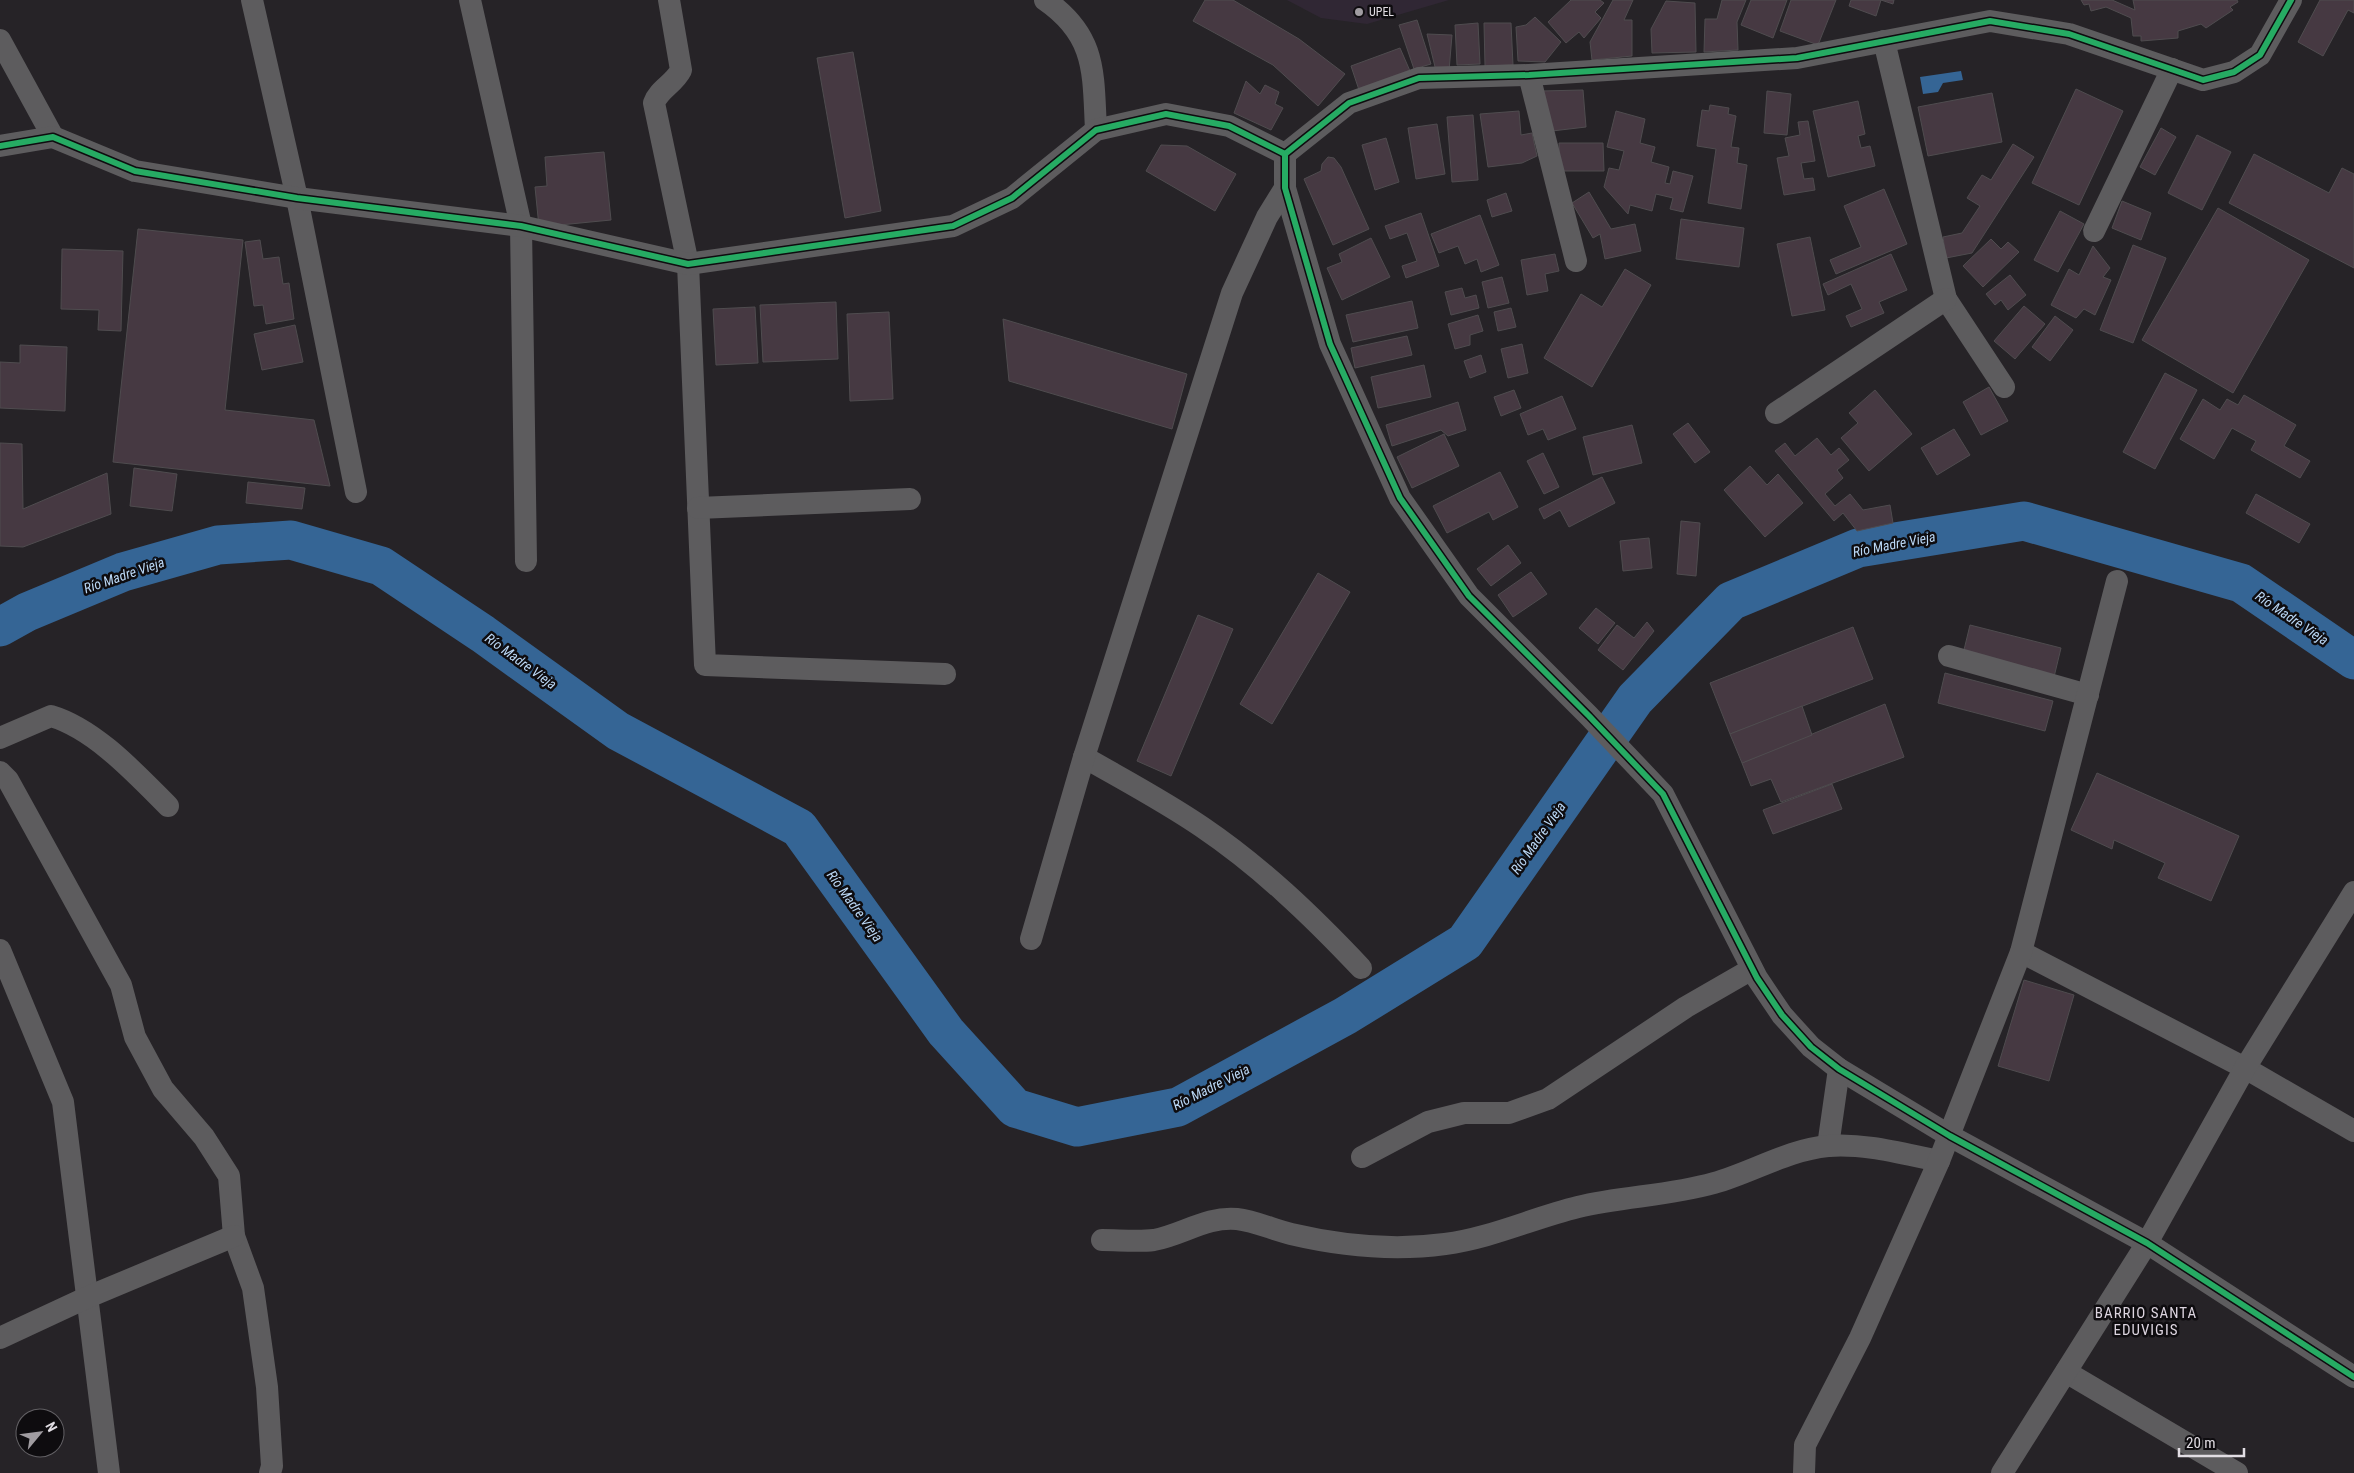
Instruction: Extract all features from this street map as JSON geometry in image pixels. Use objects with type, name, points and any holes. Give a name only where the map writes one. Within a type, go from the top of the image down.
[{"type":"street","points":[[252,0],[297,198],[356,492]]},
{"type":"street","points":[[470,0],[522,226],[526,562]]},
{"type":"street","points":[[669,0],[681,70],[678,76],[657,94],[654,103],[688,264],[705,665],[945,674]]},
{"type":"street","points":[[1045,0],[1074,26],[1090,56],[1096,130]]},
{"type":"street","points":[[1285,154],[1349,103],[1419,78],[1529,75],[1797,58],[1990,21],[2070,34],[2203,80],[2234,72],[2260,55],[2291,0]]},
{"type":"street","points":[[0,40],[53,137]]},
{"type":"street","points":[[1884,41],[1946,299],[2004,387]]},
{"type":"street","points":[[2094,231],[2172,69]]},
{"type":"street","points":[[1529,75],[1576,261]]},
{"type":"street","points":[[0,146],[53,137],[135,171],[297,198],[522,226],[688,264],[953,226],[1012,198],[1096,130],[1166,114],[1229,126],[1285,154]]},
{"type":"street","points":[[1285,154],[1285,188],[1330,344],[1400,498],[1469,596],[1590,716],[1663,794],[1752,969],[1782,1015],[1812,1047],[1839,1069],[1950,1136],[2147,1243],[2354,1377]]},
{"type":"street","points":[[1031,938],[1084,757],[1232,293],[1270,210],[1285,188]]},
{"type":"street","points":[[1776,413],[1946,299]]},
{"type":"street","points":[[698,508],[910,499]]},
{"type":"street","points":[[1804,1473],[1805,1445],[1860,1338],[1950,1136],[2021,952],[2117,580]]},
{"type":"street","points":[[1949,656],[2088,695]]},
{"type":"street","points":[[0,738],[50,716],[63,720],[117,755],[168,806]]},
{"type":"street","points":[[1084,757],[1171,807],[1231,848],[1296,901],[1360,968]]},
{"type":"street","points":[[0,772],[8,780],[121,985],[135,1037],[163,1089],[204,1137],[229,1176],[234,1236],[254,1298],[267,1387],[272,1466],[270,1473]]},
{"type":"street","points":[[2002,1473],[2147,1243],[2245,1068],[2354,892]]},
{"type":"street","points":[[0,950],[63,1102],[109,1473]]},
{"type":"street","points":[[2021,952],[2245,1068],[2354,1131]]},
{"type":"street","points":[[1362,1157],[1428,1122],[1464,1114],[1509,1113],[1548,1099],[1686,1007],[1752,969]]},
{"type":"street","points":[[1828,1146],[1839,1069]]},
{"type":"street","points":[[1102,1240],[1154,1240],[1206,1222],[1237,1219],[1285,1233],[1338,1244],[1408,1248],[1481,1238],[1598,1202],[1695,1188],[1744,1172],[1789,1153],[1828,1146],[1864,1147],[1939,1161]]},
{"type":"street","points":[[0,1338],[88,1297],[234,1236]]},
{"type":"street","points":[[2066,1372],[2230,1471]]},
{"type":"shaded area","name":"UPEL","points":[[1287,0],[1449,0],[1367,24],[1321,18]]},
{"type":"water","points":[[1961,71],[1963,80],[1943,83],[1938,92],[1923,94],[1920,77]]},
{"type":"building","points":[[1205,0],[1233,0],[1299,39],[1345,74],[1318,106],[1273,65],[1193,21]]},
{"type":"building","points":[[1571,0],[1600,0],[1604,3],[1595,12],[1601,18],[1584,38],[1579,32],[1566,43],[1548,22]]},
{"type":"building","points":[[1613,0],[1633,0],[1624,20],[1632,20],[1632,56],[1592,60],[1590,42]]},
{"type":"building","points":[[1722,0],[1746,0],[1737,22],[1738,50],[1704,52],[1705,19],[1717,19]]},
{"type":"building","points":[[1751,0],[1787,0],[1773,38],[1741,25]]},
{"type":"building","points":[[1791,0],[1836,0],[1818,45],[1780,31]]},
{"type":"building","points":[[1851,0],[1881,0],[1876,16],[1849,6]]},
{"type":"building","points":[[1881,0],[1894,0],[1893,4]]},
{"type":"building","points":[[2081,0],[2112,0],[2135,10],[2133,0],[2237,0],[2238,2],[2230,7],[2233,10],[2206,28],[2201,24],[2178,31],[2178,38],[2141,41],[2141,36],[2133,36],[2131,18],[2106,7],[2091,11],[2089,4],[2084,5]]},
{"type":"building","points":[[2320,0],[2354,0],[2354,13],[2348,10],[2323,56],[2298,42]]},
{"type":"building","points":[[1666,1],[1695,3],[1696,52],[1652,53],[1651,29]]},
{"type":"building","points":[[1535,17],[1561,42],[1545,62],[1518,61],[1516,27],[1526,25]]},
{"type":"building","points":[[1417,20],[1431,64],[1414,69],[1399,25]]},
{"type":"building","points":[[1478,23],[1480,64],[1457,65],[1455,25]]},
{"type":"building","points":[[1484,23],[1511,23],[1513,65],[1485,66]]},
{"type":"building","points":[[1427,34],[1452,35],[1449,71],[1436,71]]},
{"type":"building","points":[[1400,48],[1410,71],[1359,90],[1351,66]]},
{"type":"building","points":[[853,52],[881,211],[845,218],[817,58]]},
{"type":"building","points":[[1246,81],[1260,94],[1265,85],[1279,92],[1275,104],[1283,108],[1271,130],[1234,113]]},
{"type":"building","points":[[2076,89],[2123,111],[2079,205],[2032,183]]},
{"type":"building","points":[[1583,90],[1586,127],[1552,131],[1541,91]]},
{"type":"building","points":[[1767,91],[1791,94],[1787,135],[1764,133]]},
{"type":"building","points":[[1992,93],[2002,142],[1928,156],[1918,107]]},
{"type":"building","points":[[1858,101],[1865,134],[1858,136],[1861,148],[1870,146],[1875,166],[1828,177],[1813,111]]},
{"type":"building","points":[[1710,105],[1729,108],[1728,114],[1736,116],[1731,147],[1739,148],[1737,163],[1747,165],[1741,209],[1708,203],[1716,149],[1697,146],[1702,110],[1709,111]]},
{"type":"building","points":[[1519,111],[1521,135],[1532,133],[1537,156],[1522,163],[1488,167],[1480,114]]},
{"type":"building","points":[[1616,111],[1645,119],[1640,143],[1655,147],[1651,162],[1669,167],[1665,183],[1670,184],[1673,171],[1693,176],[1683,212],[1670,209],[1673,198],[1656,194],[1652,211],[1630,205],[1628,214],[1604,187],[1609,168],[1619,170],[1624,151],[1607,147]]},
{"type":"building","points":[[1473,115],[1478,180],[1452,182],[1447,117]]},
{"type":"building","points":[[1808,121],[1815,161],[1801,163],[1804,179],[1813,178],[1815,190],[1784,195],[1777,158],[1789,156],[1785,138],[1800,135],[1798,122]]},
{"type":"building","points":[[1437,124],[1445,174],[1416,179],[1408,128]]},
{"type":"building","points":[[2161,128],[2176,137],[2155,175],[2140,167]]},
{"type":"building","points":[[2197,135],[2231,152],[2202,210],[2168,193]]},
{"type":"building","points":[[1386,138],[1399,182],[1375,190],[1362,145]]},
{"type":"building","points":[[1559,143],[1603,143],[1604,171],[1559,171]]},
{"type":"building","points":[[2013,144],[2034,157],[1972,253],[1946,258],[1943,237],[1962,233],[1980,206],[1967,198],[1982,175],[1991,180]]},
{"type":"building","points":[[1161,145],[1187,146],[1236,174],[1215,211],[1146,171]]},
{"type":"building","points":[[604,152],[611,220],[539,227],[535,187],[547,186],[545,157]]},
{"type":"building","points":[[2254,154],[2329,193],[2342,168],[2354,174],[2354,268],[2229,203]]},
{"type":"building","points":[[1328,157],[1334,158],[1341,167],[1369,229],[1333,245],[1304,179],[1321,171],[1322,164]]},
{"type":"building","points":[[1884,189],[1907,244],[1836,274],[1830,260],[1861,247],[1844,206]]},
{"type":"building","points":[[1589,192],[1611,229],[1635,224],[1641,251],[1605,259],[1600,234],[1593,238],[1572,203]]},
{"type":"building","points":[[1506,193],[1512,211],[1492,217],[1487,200]]},
{"type":"building","points":[[2122,201],[2151,213],[2141,240],[2112,228]]},
{"type":"building","points":[[2218,208],[2309,260],[2233,393],[2142,340]]},
{"type":"building","points":[[2060,211],[2084,224],[2058,272],[2034,260]]},
{"type":"building","points":[[1421,213],[1439,266],[1406,278],[1402,266],[1417,261],[1407,233],[1390,239],[1385,226]]},
{"type":"building","points":[[1480,215],[1499,265],[1481,272],[1477,259],[1465,264],[1458,246],[1439,253],[1431,234]]},
{"type":"building","points":[[1681,219],[1744,228],[1739,267],[1676,259]]},
{"type":"building","points":[[138,229],[243,240],[225,410],[314,420],[330,486],[113,462]]},
{"type":"building","points":[[1810,237],[1825,310],[1792,316],[1777,244]]},
{"type":"building","points":[[1371,238],[1390,277],[1342,300],[1327,268],[1342,262],[1339,254]]},
{"type":"building","points":[[1991,239],[2001,249],[2008,242],[2019,252],[1983,287],[1963,266]]},
{"type":"building","points":[[260,240],[263,259],[279,257],[283,284],[289,283],[294,319],[266,324],[263,305],[254,306],[245,242]]},
{"type":"building","points":[[2133,245],[2166,258],[2133,343],[2100,330]]},
{"type":"building","points":[[2093,246],[2110,268],[2103,277],[2111,280],[2095,315],[2084,309],[2076,318],[2051,305],[2069,269],[2079,275]]},
{"type":"building","points":[[62,249],[123,251],[121,331],[98,330],[99,310],[61,309]]},
{"type":"building","points":[[1555,254],[1559,271],[1545,274],[1548,291],[1527,295],[1521,260]]},
{"type":"building","points":[[1891,254],[1907,290],[1879,302],[1884,313],[1851,327],[1846,316],[1862,309],[1851,284],[1828,295],[1823,284]]},
{"type":"building","points":[[1625,269],[1651,285],[1592,387],[1544,358],[1581,294],[1602,307]]},
{"type":"building","points":[[2010,275],[2026,295],[2008,310],[2001,300],[1995,305],[1986,294]]},
{"type":"building","points":[[1502,277],[1509,303],[1488,308],[1482,282]]},
{"type":"building","points":[[1462,288],[1465,298],[1476,295],[1479,308],[1451,315],[1445,292]]},
{"type":"building","points":[[1412,301],[1418,328],[1353,342],[1346,315]]},
{"type":"building","points":[[836,302],[838,359],[763,362],[760,305]]},
{"type":"building","points":[[2024,306],[2045,324],[2015,359],[1994,341]]},
{"type":"building","points":[[755,307],[758,363],[716,365],[713,309]]},
{"type":"building","points":[[1511,308],[1516,327],[1498,331],[1494,312]]},
{"type":"building","points":[[889,312],[893,399],[850,401],[847,314]]},
{"type":"building","points":[[1478,315],[1483,331],[1470,335],[1470,345],[1455,349],[1448,324]]},
{"type":"building","points":[[2055,316],[2073,330],[2050,361],[2032,347]]},
{"type":"building","points":[[1003,319],[1187,374],[1172,429],[1009,381]]},
{"type":"building","points":[[295,325],[303,362],[262,370],[254,334]]},
{"type":"building","points":[[1407,336],[1412,355],[1355,368],[1351,348]]},
{"type":"building","points":[[1522,344],[1528,373],[1508,378],[1501,349]]},
{"type":"building","points":[[20,345],[67,347],[65,411],[0,408],[0,362],[20,363]]},
{"type":"building","points":[[1481,355],[1486,372],[1470,378],[1464,361]]},
{"type":"building","points":[[1424,365],[1431,397],[1378,408],[1371,377]]},
{"type":"building","points":[[2165,373],[2197,390],[2155,469],[2123,452]]},
{"type":"building","points":[[1989,387],[2008,421],[1981,435],[1963,402]]},
{"type":"building","points":[[1514,390],[1521,408],[1501,416],[1494,397]]},
{"type":"building","points":[[1875,390],[1912,434],[1869,471],[1841,438],[1858,423],[1849,413]]},
{"type":"building","points":[[2244,395],[2296,425],[2284,446],[2310,461],[2300,478],[2251,450],[2256,441],[2232,428],[2214,459],[2180,439],[2203,399],[2220,410],[2227,399],[2238,405]]},
{"type":"building","points":[[1562,396],[1576,429],[1548,440],[1543,429],[1528,435],[1520,414]]},
{"type":"building","points":[[1458,402],[1466,430],[1448,436],[1441,430],[1392,446],[1386,425]]},
{"type":"building","points":[[1688,423],[1710,452],[1695,463],[1673,434]]},
{"type":"building","points":[[1632,425],[1642,463],[1593,475],[1583,437]]},
{"type":"building","points":[[1954,429],[1970,455],[1937,475],[1921,448]]},
{"type":"building","points":[[1444,434],[1459,466],[1412,488],[1397,457]]},
{"type":"building","points":[[1817,438],[1831,455],[1839,448],[1849,460],[1837,470],[1843,478],[1825,494],[1835,506],[1850,494],[1863,510],[1890,505],[1893,523],[1857,531],[1843,513],[1834,521],[1775,451],[1785,443],[1795,456]]},
{"type":"building","points":[[0,443],[22,444],[23,509],[107,473],[111,514],[23,547],[0,546]]},
{"type":"building","points":[[1543,453],[1559,487],[1544,494],[1527,461]]},
{"type":"building","points":[[1750,466],[1767,485],[1778,474],[1803,503],[1765,537],[1724,490]]},
{"type":"building","points":[[134,468],[177,474],[172,511],[130,506]]},
{"type":"building","points":[[1500,472],[1518,507],[1493,520],[1489,512],[1447,533],[1433,506]]},
{"type":"building","points":[[1602,477],[1615,503],[1569,527],[1560,510],[1544,519],[1539,509]]},
{"type":"building","points":[[248,482],[305,488],[302,509],[246,503]]},
{"type":"building","points":[[2256,494],[2310,524],[2299,543],[2246,513]]},
{"type":"building","points":[[1681,521],[1700,523],[1696,576],[1677,574]]},
{"type":"building","points":[[1649,538],[1652,568],[1623,571],[1620,541]]},
{"type":"building","points":[[1508,545],[1521,563],[1491,586],[1477,569]]},
{"type":"building","points":[[1531,572],[1547,594],[1513,617],[1498,595]]},
{"type":"building","points":[[1318,573],[1350,592],[1272,724],[1240,704]]},
{"type":"building","points":[[1596,608],[1615,623],[1598,644],[1579,628]]},
{"type":"building","points":[[1198,615],[1233,629],[1171,776],[1137,761]]},
{"type":"building","points":[[1647,622],[1654,631],[1623,670],[1598,650],[1617,625],[1634,638]]},
{"type":"building","points":[[1970,625],[2061,648],[2054,677],[1963,654]]},
{"type":"building","points":[[1853,627],[1873,679],[1730,734],[1710,683]]},
{"type":"building","points":[[1945,673],[2053,701],[2045,731],[1938,703]]},
{"type":"building","points":[[1885,704],[1904,757],[1781,802],[1771,779],[1751,786],[1742,763]]},
{"type":"building","points":[[1802,706],[1812,735],[1742,763],[1730,734]]},
{"type":"building","points":[[2097,773],[2239,836],[2211,901],[2158,878],[2165,863],[2114,840],[2112,849],[2071,830]]},
{"type":"building","points":[[1832,784],[1842,809],[1773,834],[1763,810]]},
{"type":"building","points":[[2024,980],[2074,995],[2049,1081],[1998,1066]]},
{"type":"waterway","name":"Río Madre Vieja","points":[[0,627],[27,612],[123,572],[218,545],[291,540],[381,566],[483,634],[618,731],[799,828],[946,1032],[1015,1108],[1077,1127],[1178,1107],[1345,1016],[1465,942],[1635,699],[1731,601],[1858,548],[2024,521],[2241,583],[2354,660]]},
{"type":"cycle path","points":[[2291,0],[2260,55],[2234,72],[2203,80],[2069,34],[1990,21],[1797,58],[1529,75],[1419,78],[1349,103],[1285,154],[1285,188],[1330,344],[1400,498],[1469,596],[1589,716],[1663,794],[1757,978],[1782,1015],[1811,1047],[1839,1069],[1950,1136],[2147,1243],[2354,1377]]},
{"type":"cycle path","points":[[0,146],[53,137],[135,171],[297,198],[521,226],[688,264],[953,226],[1012,198],[1096,130],[1166,114],[1229,126],[1285,154]]},
{"type":"place","name":"UPEL","points":[[1359,12]]},
{"type":"district","name":"BARRIO SANTA EDUVIGIS","points":[[2146,1322]]}]
